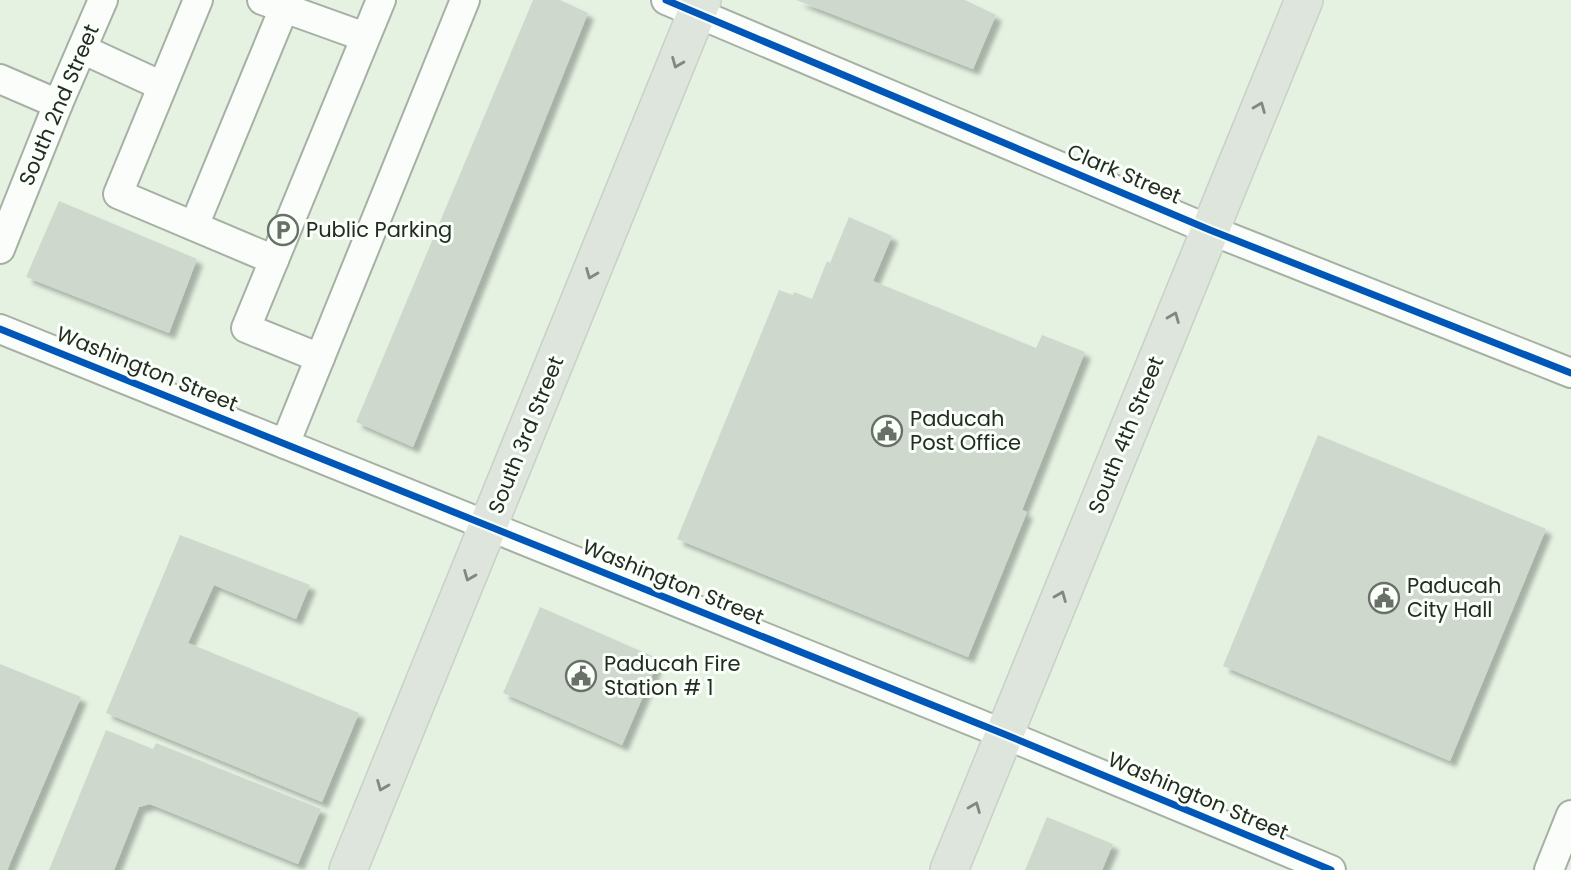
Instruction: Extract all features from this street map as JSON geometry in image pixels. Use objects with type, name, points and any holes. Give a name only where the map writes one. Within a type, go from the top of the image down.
[{"type":"main road","name":"South 4th Street","points":[[949,870],[1304,0]]},
{"type":"main road","name":"South 3rd Street","points":[[348,870],[489,527],[688,4]]},
{"type":"street","name":"South 2nd Street","points":[[0,249],[103,0]]},
{"type":"street","points":[[198,0],[118,194],[274,260]]},
{"type":"street","points":[[320,358],[246,328],[381,0]]},
{"type":"street","points":[[285,444],[463,0]]},
{"type":"street","points":[[194,226],[273,4],[365,37]]},
{"type":"street","name":"Clark Street","points":[[688,4],[1210,230],[1571,373]]},
{"type":"street","points":[[82,49],[162,86]]},
{"type":"street","points":[[0,79],[58,104]]},
{"type":"street","name":"Washington Street","points":[[0,329],[1004,734],[1331,870]]},
{"type":"street","points":[[1549,870],[1571,815]]},
{"type":"building","points":[[533,0],[560,0],[588,13],[413,447],[356,422]]},
{"type":"building","points":[[796,0],[965,0],[996,15],[973,69]]},
{"type":"building","points":[[59,201],[197,259],[169,333],[26,277]]},
{"type":"building","name":"Paducah Post Office","points":[[849,217],[892,236],[873,281],[1036,348],[1042,335],[1085,352],[1022,510],[1027,512],[968,657],[677,539],[779,290],[812,299]]},
{"type":"building","name":"Paducah City Hall","points":[[1318,435],[1546,529],[1450,761],[1223,666]]},
{"type":"building","points":[[180,535],[310,585],[296,619],[214,585],[188,643],[359,713],[322,802],[106,713]]},
{"type":"building","name":"Paducah Fire Station # 1","points":[[540,607],[659,659],[622,745],[503,693]]},
{"type":"building","points":[[0,664],[81,697],[7,870],[0,870]]},
{"type":"building","points":[[106,730],[153,749],[156,743],[321,809],[298,864],[150,804],[139,807],[114,870],[49,870]]},
{"type":"building","points":[[1047,817],[1113,844],[1102,870],[1025,870]]},
{"type":"cycle path","points":[[666,0],[1210,230],[1571,373]]},
{"type":"cycle path","points":[[0,329],[1004,734],[1331,870]]},
{"type":"place","name":"Public Parking","points":[[283,230]]},
{"type":"place","name":"Paducah Post Office","points":[[887,431]]},
{"type":"place","name":"Paducah City Hall","points":[[1384,598]]},
{"type":"place","name":"Paducah Fire Station # 1","points":[[581,676]]}]
